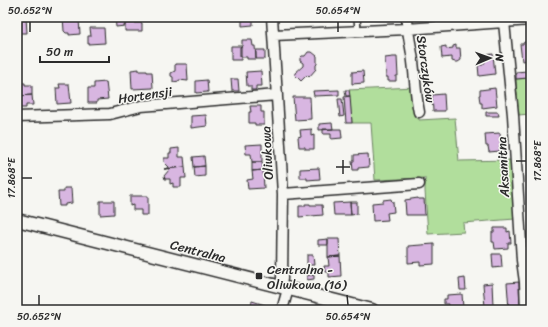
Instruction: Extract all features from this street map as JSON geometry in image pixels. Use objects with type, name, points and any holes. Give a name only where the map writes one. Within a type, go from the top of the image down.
[{"type":"street","name":"Oliwkowa","points":[[272,17],[283,194],[282,279],[284,288],[282,310]]},
{"type":"street","points":[[407,17],[407,30]]},
{"type":"street","name":"Storczyków","points":[[274,35],[407,30],[531,20]]},
{"type":"street","name":"Aksamitna","points":[[504,22],[513,115],[526,310]]},
{"type":"street","name":"Storczyków","points":[[407,30],[412,53],[419,112]]},
{"type":"street","name":"Hortensji","points":[[17,117],[110,114],[142,106],[277,95]]},
{"type":"street","points":[[283,194],[419,184]]},
{"type":"street","name":"Centralna","points":[[17,220],[372,310]]},
{"type":"lane","points":[[357,17],[358,32]]},
{"type":"green space","points":[[531,78],[531,114],[518,115],[516,79]]},
{"type":"green space","points":[[415,87],[419,120],[455,118],[459,161],[512,160],[515,219],[463,223],[464,232],[428,234],[425,178],[375,180],[371,123],[352,123],[349,90]]},
{"type":"green space","points":[[526,260],[531,260],[531,310],[528,310]]},
{"type":"building","points":[[17,17],[26,17],[27,33],[17,33]]},
{"type":"building","points":[[63,17],[77,17],[77,19],[79,19],[80,34],[69,35],[69,33],[64,31]]},
{"type":"building","points":[[115,17],[133,17],[134,23],[125,23],[125,26],[116,27]]},
{"type":"building","points":[[243,17],[254,17],[253,25],[242,26]]},
{"type":"building","points":[[125,23],[142,23],[142,31],[125,31]]},
{"type":"building","points":[[90,28],[104,28],[105,43],[88,44],[88,36],[91,36]]},
{"type":"building","points":[[242,40],[252,40],[253,46],[255,46],[256,59],[240,57]]},
{"type":"building","points":[[524,42],[531,43],[531,62],[528,60],[522,61],[520,44],[523,44]]},
{"type":"building","points":[[456,45],[456,48],[460,48],[461,60],[455,62],[452,61],[452,57],[442,58],[441,47],[446,46],[446,49],[453,48],[453,46]]},
{"type":"building","points":[[231,46],[241,46],[241,60],[231,60]]},
{"type":"building","points":[[256,50],[265,50],[265,59],[256,59]]},
{"type":"building","points":[[308,52],[312,52],[317,56],[316,69],[309,77],[307,75],[301,81],[295,73],[303,66],[300,58],[305,56]]},
{"type":"building","points":[[493,54],[495,74],[479,76],[478,65],[483,65],[485,62],[484,55]]},
{"type":"building","points":[[397,57],[398,76],[396,76],[396,81],[388,81],[388,77],[386,77],[385,58]]},
{"type":"building","points":[[175,64],[187,64],[188,81],[179,80],[173,82],[171,73],[175,71]]},
{"type":"building","points":[[139,69],[139,71],[152,72],[153,88],[132,89],[131,70]]},
{"type":"building","points":[[261,71],[262,86],[256,86],[256,90],[251,90],[251,86],[247,86],[246,72]]},
{"type":"building","points":[[363,71],[364,83],[352,84],[352,72]]},
{"type":"building","points":[[527,71],[528,78],[516,79],[516,72]]},
{"type":"building","points":[[231,79],[238,79],[239,91],[232,91]]},
{"type":"building","points":[[207,80],[208,92],[196,93],[196,81]]},
{"type":"building","points":[[106,82],[108,99],[97,100],[97,103],[88,103],[88,88],[94,88],[94,83]]},
{"type":"building","points":[[17,83],[32,85],[32,95],[18,96]]},
{"type":"building","points":[[59,84],[69,84],[71,103],[57,104],[56,88],[60,88]]},
{"type":"building","points":[[495,88],[497,106],[482,108],[479,95],[480,90]]},
{"type":"building","points":[[339,90],[339,95],[314,96],[313,91]]},
{"type":"building","points":[[345,90],[349,90],[350,96],[346,96]]},
{"type":"building","points":[[444,94],[445,111],[433,111],[432,95]]},
{"type":"building","points":[[32,95],[33,105],[26,105],[26,108],[17,108],[18,96]]},
{"type":"building","points":[[350,96],[352,123],[346,123],[344,97]]},
{"type":"building","points":[[293,97],[310,97],[311,119],[295,120]]},
{"type":"building","points":[[338,99],[342,99],[344,116],[340,117]]},
{"type":"building","points":[[250,106],[261,106],[261,112],[264,112],[264,125],[249,123],[249,112],[251,112]]},
{"type":"building","points":[[486,112],[498,112],[499,116],[486,116]]},
{"type":"building","points":[[206,115],[207,126],[191,128],[191,116]]},
{"type":"building","points":[[332,123],[333,129],[319,130],[319,124]]},
{"type":"building","points":[[312,129],[311,136],[314,135],[314,149],[299,147],[298,137],[301,136],[300,130]]},
{"type":"building","points":[[323,129],[341,129],[342,138],[331,139],[331,134],[323,134]]},
{"type":"building","points":[[500,133],[500,151],[489,152],[488,146],[486,146],[485,134]]},
{"type":"building","points":[[262,144],[262,162],[252,162],[251,154],[246,154],[245,145]]},
{"type":"building","points":[[179,148],[179,157],[184,157],[185,167],[164,169],[169,167],[164,162],[164,158],[169,158],[171,149]]},
{"type":"building","points":[[368,154],[369,167],[353,170],[352,161],[354,161],[354,155]]},
{"type":"building","points":[[204,156],[205,166],[194,167],[193,157]]},
{"type":"building","points":[[252,162],[262,162],[263,170],[252,171]]},
{"type":"building","points":[[205,166],[205,176],[195,177],[194,167]]},
{"type":"building","points":[[185,167],[186,178],[181,178],[181,187],[173,187],[173,183],[170,184],[170,179],[165,179],[164,176],[169,169]]},
{"type":"building","points":[[319,168],[320,179],[307,180],[307,178],[300,178],[300,169]]},
{"type":"building","points":[[263,170],[264,188],[248,189],[247,180],[253,179],[252,171]]},
{"type":"building","points":[[64,188],[71,188],[72,203],[65,204],[65,206],[59,206],[58,192],[64,192]]},
{"type":"building","points":[[130,196],[148,196],[148,215],[141,215],[141,210],[133,210],[133,205],[130,206]]},
{"type":"building","points":[[418,198],[424,199],[425,215],[406,215],[405,200]]},
{"type":"building","points":[[391,199],[393,202],[394,212],[387,213],[388,220],[373,221],[372,203],[383,202],[383,200]]},
{"type":"building","points":[[100,201],[114,201],[114,214],[100,215]]},
{"type":"building","points":[[350,202],[351,215],[334,215],[333,203]]},
{"type":"building","points":[[350,202],[357,202],[357,214],[351,215]]},
{"type":"building","points":[[305,204],[322,205],[323,215],[299,217],[299,206],[305,206]]},
{"type":"building","points":[[494,228],[507,228],[507,232],[510,231],[511,243],[508,243],[508,248],[495,249],[494,242],[492,242],[492,232],[494,232]]},
{"type":"building","points":[[328,239],[339,239],[340,256],[328,257]]},
{"type":"building","points":[[328,239],[328,245],[318,245],[318,240]]},
{"type":"building","points":[[434,244],[434,264],[420,265],[420,262],[408,263],[408,246]]},
{"type":"building","points":[[492,254],[501,254],[502,267],[493,268]]},
{"type":"building","points":[[307,255],[313,255],[314,265],[307,265]]},
{"type":"building","points":[[340,256],[341,276],[329,277],[329,272],[325,272],[324,266],[329,266],[328,257]]},
{"type":"building","points":[[307,271],[314,271],[314,275],[307,275]]},
{"type":"building","points":[[307,275],[314,275],[314,279],[307,280]]},
{"type":"building","points":[[465,278],[466,290],[460,290],[459,279]]},
{"type":"building","points":[[519,282],[520,310],[509,310],[507,283]]},
{"type":"building","points":[[492,283],[493,306],[485,307],[483,284]]},
{"type":"building","points":[[462,294],[463,308],[448,309],[448,304],[444,304],[444,299],[447,299],[447,295]]},
{"type":"building","points":[[252,301],[265,305],[263,310],[250,310]]},
{"type":"building","points":[[245,306],[250,308],[250,310],[244,310]]},
{"type":"place","name":"Centralna - Oliwkowa (16)","points":[[259,276]]}]
